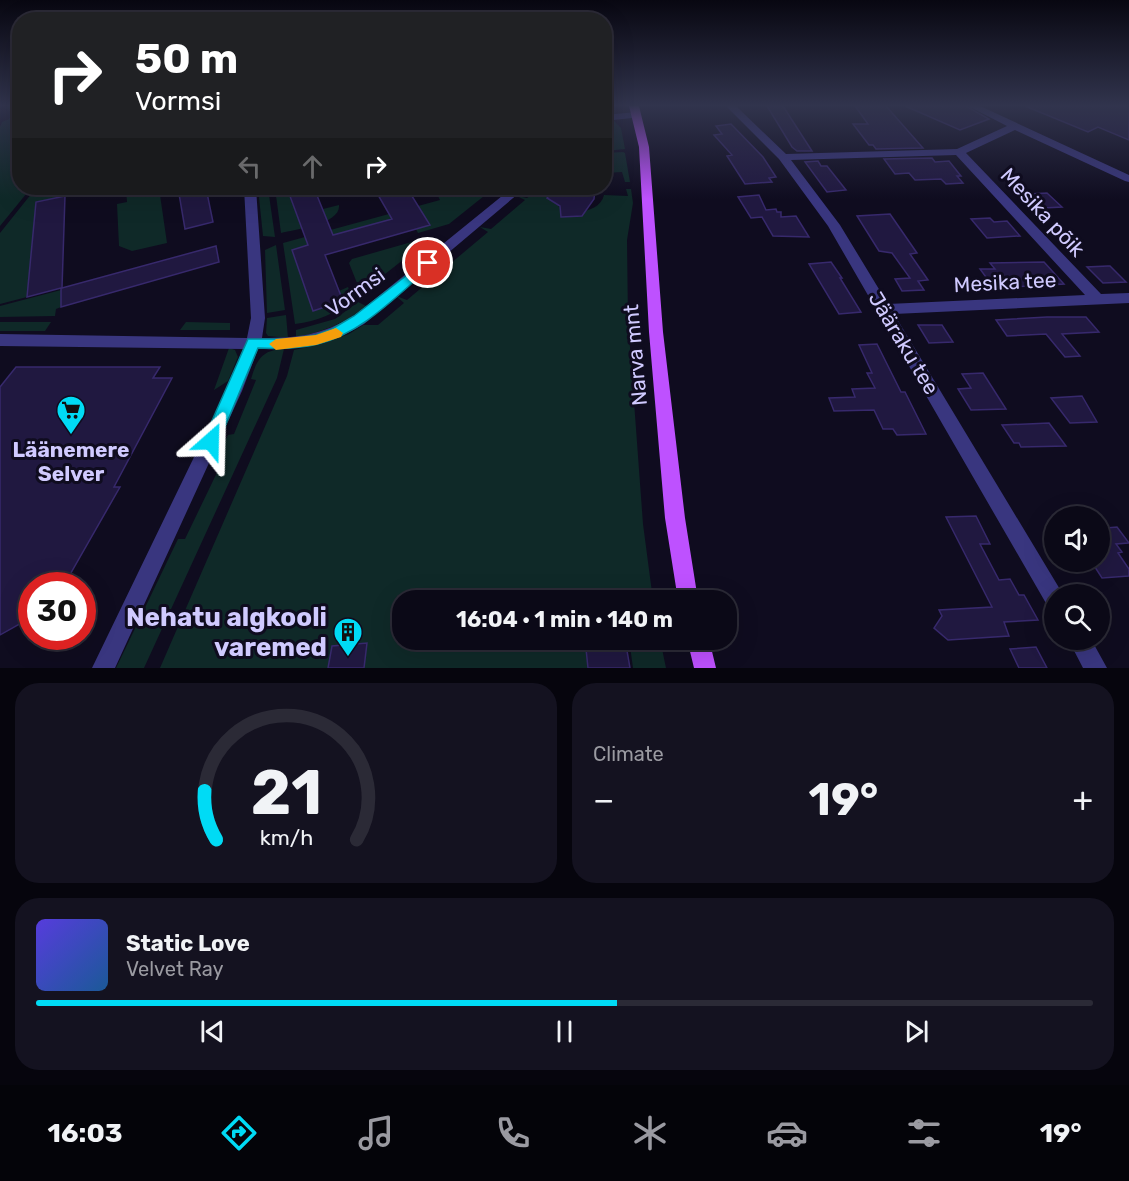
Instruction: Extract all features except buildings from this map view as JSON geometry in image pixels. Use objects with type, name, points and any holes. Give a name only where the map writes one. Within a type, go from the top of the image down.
[{"type":"main road","name":"Narva mnt","points":[[642,137],[656,332],[675,518],[686,590]]},
{"type":"main road","points":[[701,650],[705,668]]},
{"type":"street","name":"Jääraku tee","points":[[763,137],[783,157],[834,225],[1046,584]]},
{"type":"street","points":[[783,157],[959,152],[990,137]]},
{"type":"street","points":[[1038,137],[1129,179]]},
{"type":"street","name":"Mesika põik","points":[[959,152],[1097,299]]},
{"type":"street","points":[[103,668],[234,391],[253,343],[258,318],[250,195]]},
{"type":"street","name":"Vormsi","points":[[0,340],[290,344],[316,340],[337,333],[359,320],[511,195]]},
{"type":"street","name":"Mesika tee","points":[[884,309],[1129,298]]},
{"type":"street","points":[[1085,650],[1096,668]]},
{"type":"green space","points":[[0,137],[12,137],[12,195],[25,195],[0,226]]},
{"type":"green space","points":[[612,137],[623,137],[625,149],[612,150]]},
{"type":"green space","points":[[612,153],[625,153],[630,182],[625,182],[622,172],[612,173]]},
{"type":"green space","points":[[626,189],[631,189],[633,203],[627,240],[628,320],[643,524],[652,590],[392,590],[392,650],[623,650],[624,663],[605,668],[160,668],[287,376],[294,350],[349,334],[363,325],[378,325],[404,303],[396,296],[407,300],[488,232],[480,227],[491,229],[525,200],[517,196],[527,198],[531,195],[553,195],[566,201],[558,206],[577,212],[597,206],[604,195],[628,196]]},
{"type":"green space","points":[[30,195],[58,195],[58,197],[36,203],[27,297],[0,304],[0,233]]},
{"type":"green space","points":[[126,195],[160,195],[167,243],[132,251],[119,246],[117,204],[127,202]]},
{"type":"green space","points":[[259,195],[269,195],[275,237],[263,236]]},
{"type":"green space","points":[[276,195],[290,195],[300,224],[325,217],[323,209],[339,205],[333,217],[325,221],[281,233]]},
{"type":"green space","points":[[438,195],[485,195],[449,224],[418,233],[416,229],[421,211],[329,237],[330,239],[293,250],[343,301],[339,291],[348,287],[353,299],[326,316],[295,324],[283,243],[440,200]]},
{"type":"green space","points":[[422,239],[427,241],[361,293],[349,263],[352,259]]},
{"type":"green space","points":[[276,245],[285,310],[267,313],[265,250]]},
{"type":"green space","points":[[61,290],[61,307],[56,309],[55,316],[0,317],[0,306]]},
{"type":"green space","points":[[358,302],[366,306],[349,318],[325,329],[296,338],[296,330],[335,319]]},
{"type":"green space","points":[[286,315],[288,338],[268,336],[266,333],[267,318]]},
{"type":"green space","points":[[0,322],[51,322],[45,331],[0,331]]},
{"type":"green space","points":[[186,322],[230,323],[230,330],[180,330]]},
{"type":"green space","points":[[229,348],[235,350],[238,357],[228,381],[214,390]]},
{"type":"green space","points":[[284,349],[277,378],[144,668],[116,668],[178,539],[185,539],[225,456],[218,455],[228,435],[234,434],[256,380],[251,379],[258,361],[270,351]]},
{"type":"green space","points":[[631,650],[662,650],[666,668],[633,668]]},
{"type":"slow traffic","points":[[276,344],[316,340],[336,333]]},
{"type":"place","name":"Läänemere Selver","points":[[71,436]]},
{"type":"place","name":"Nehatu algkooli varemed","points":[[348,658]]},
{"type":"route","points":[[211,441],[253,343],[290,344],[316,340],[337,333],[359,320],[428,263]]}]
